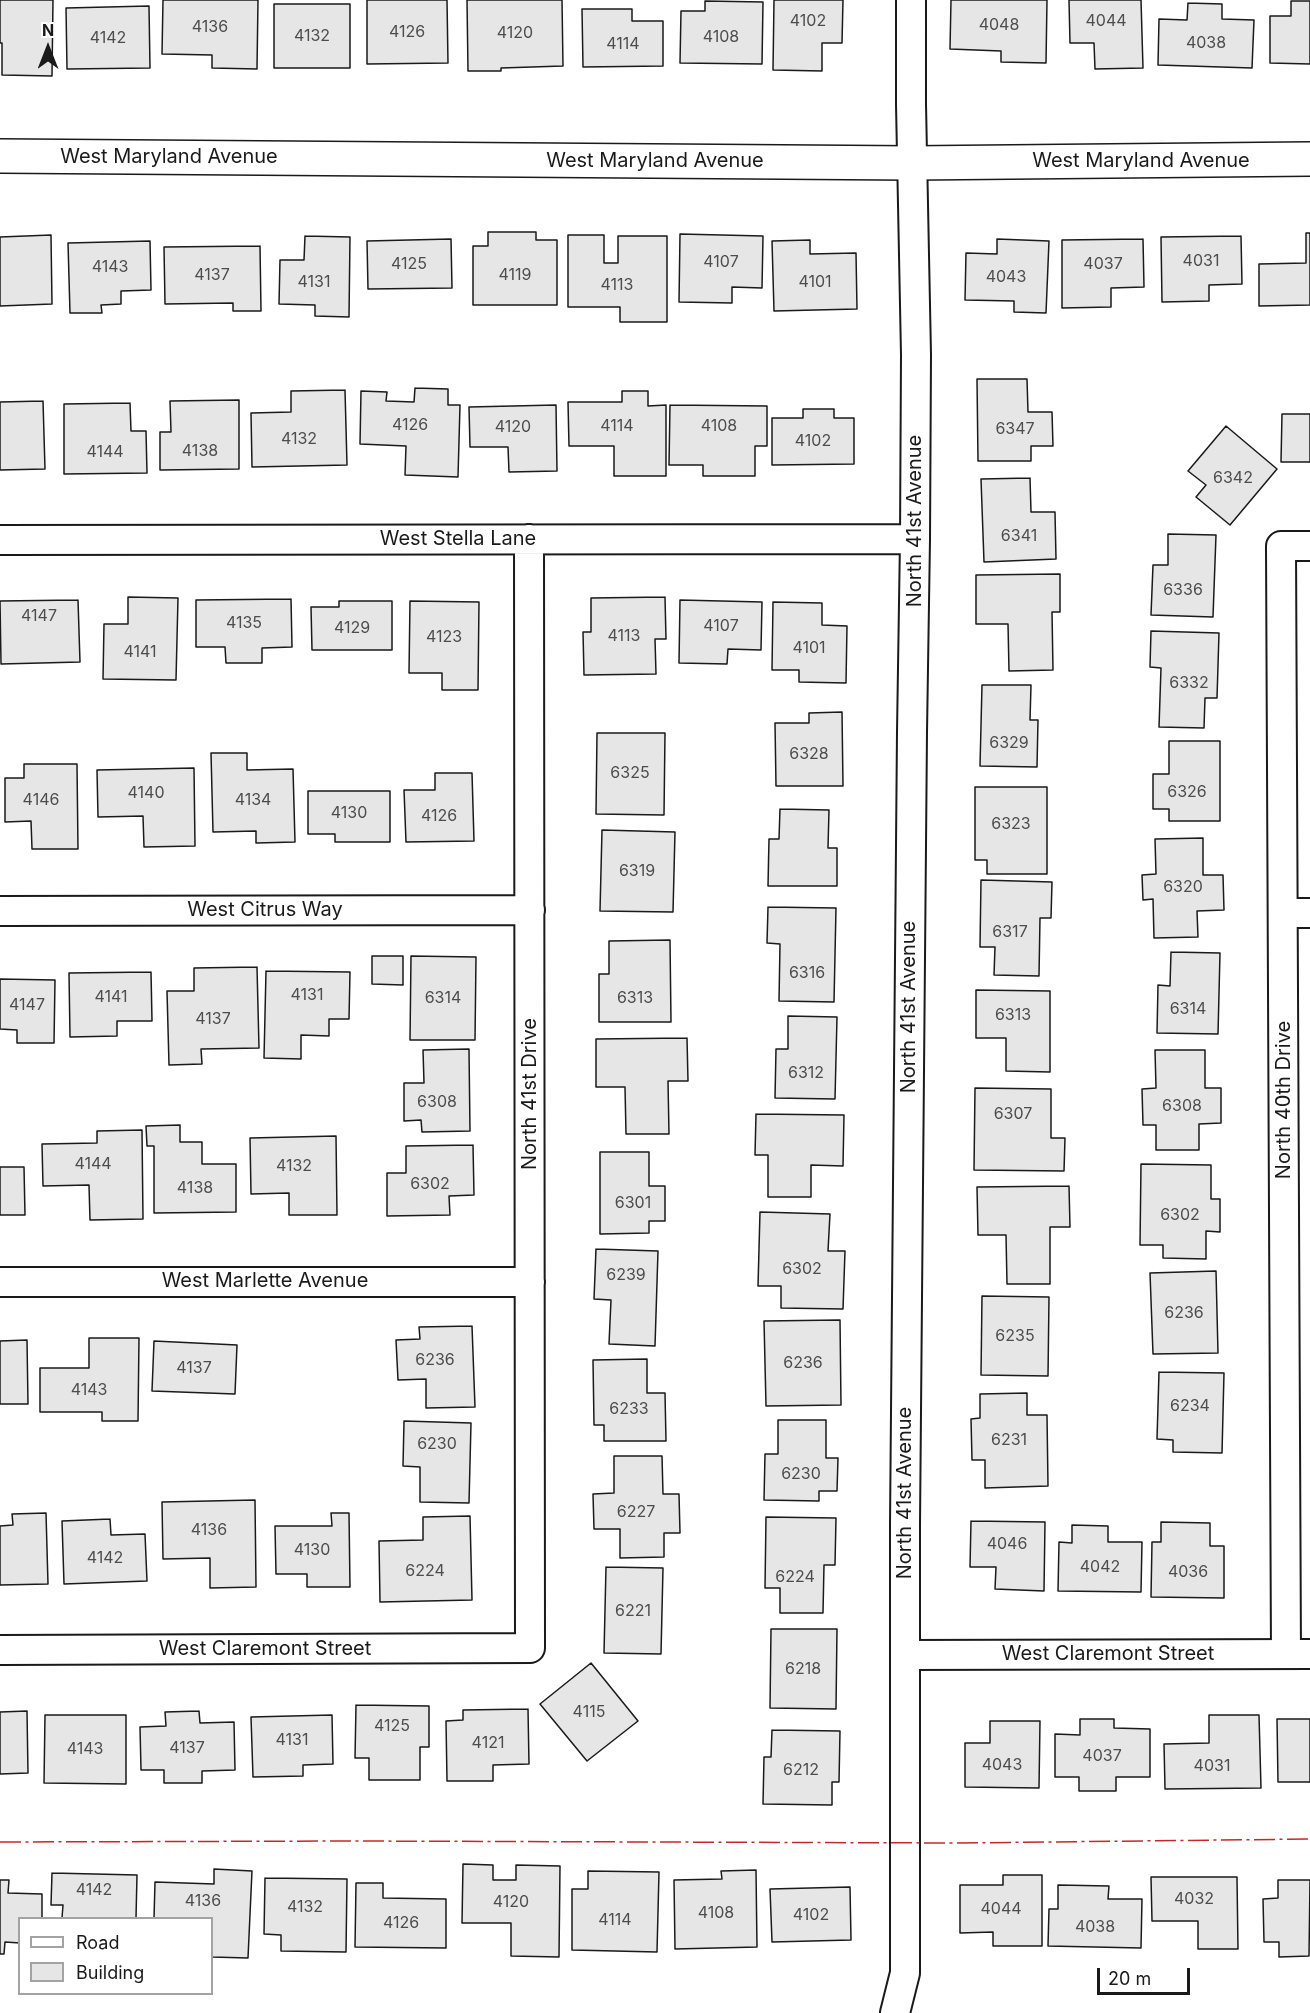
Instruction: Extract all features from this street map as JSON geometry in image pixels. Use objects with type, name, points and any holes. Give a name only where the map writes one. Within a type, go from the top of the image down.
[{"type":"street","name":"North 41st Avenue","points":[[895,2013],[905,1973],[911,768],[915,539],[911,0]]},
{"type":"street","name":"West Maryland Avenue","points":[[0,156],[912,163],[1310,159]]},
{"type":"street","name":"North 41st Drive","points":[[529,539],[530,1648]]},
{"type":"street","name":"West Stella Lane","points":[[0,540],[915,539]]},
{"type":"street","name":"North 40th Drive","points":[[1298,1654],[1297,913],[1281,546],[1310,546]]},
{"type":"street","name":"West Citrus Way","points":[[0,911],[530,910]]},
{"type":"street","name":"West Marlette Avenue","points":[[0,1282],[530,1282]]},
{"type":"street","name":"West Claremont Street","points":[[0,1650],[530,1648]]},
{"type":"street","name":"West Claremont Street","points":[[905,1655],[1298,1654]]},
{"type":"building","points":[[0,0],[53,0],[52,76],[2,75]]},
{"type":"building","points":[[163,0],[258,0],[257,69],[212,68],[212,55],[162,54]]},
{"type":"building","points":[[367,0],[447,0],[448,63],[367,64]]},
{"type":"building","points":[[467,0],[562,0],[563,66],[468,71]]},
{"type":"building","points":[[774,0],[843,0],[842,43],[822,43],[822,71],[773,70]]},
{"type":"building","points":[[951,0],[1047,0],[1046,63],[1001,62],[1001,51],[950,49]]},
{"type":"building","points":[[1069,0],[1141,0],[1143,68],[1095,69],[1094,43],[1070,43]]},
{"type":"building","points":[[705,1],[763,2],[762,64],[680,63],[681,11],[705,11]]},
{"type":"building","points":[[1291,1],[1310,1],[1310,64],[1270,63],[1270,16],[1291,16]]},
{"type":"building","points":[[1188,3],[1222,4],[1222,19],[1254,20],[1252,68],[1158,65],[1159,19],[1187,20]]},
{"type":"building","points":[[274,4],[350,4],[350,68],[274,68]]},
{"type":"building","points":[[149,6],[150,68],[67,69],[66,8]]},
{"type":"building","points":[[582,9],[632,9],[632,21],[663,21],[663,66],[583,67]]},
{"type":"building","points":[[488,232],[536,232],[536,240],[557,240],[557,305],[473,305],[473,246],[488,246]]},
{"type":"building","points":[[1306,233],[1310,233],[1310,305],[1259,306],[1259,264],[1306,263]]},
{"type":"building","points":[[680,234],[763,236],[762,288],[732,287],[732,303],[679,302]]},
{"type":"building","points":[[51,235],[52,304],[0,306],[0,237]]},
{"type":"building","points":[[568,235],[604,235],[604,263],[618,263],[618,236],[667,236],[667,322],[620,322],[620,307],[568,307]]},
{"type":"building","points":[[305,236],[350,237],[349,317],[315,316],[315,305],[279,304],[280,260],[304,260]]},
{"type":"building","points":[[1241,236],[1242,284],[1209,285],[1209,301],[1162,302],[1161,237]]},
{"type":"building","points":[[451,239],[452,288],[368,289],[367,241]]},
{"type":"building","points":[[997,239],[1049,241],[1046,313],[1014,312],[1014,301],[965,300],[966,253],[997,254]]},
{"type":"building","points":[[1143,239],[1144,287],[1111,288],[1111,307],[1062,308],[1062,240]]},
{"type":"building","points":[[810,240],[810,254],[856,253],[857,309],[774,311],[772,241]]},
{"type":"building","points":[[150,241],[151,290],[121,291],[121,304],[101,305],[102,313],[70,313],[68,243]]},
{"type":"building","points":[[260,246],[261,311],[233,311],[233,303],[165,304],[164,247]]},
{"type":"building","points":[[977,379],[1027,379],[1028,412],[1052,412],[1053,446],[1031,446],[1031,461],[978,461]]},
{"type":"building","points":[[415,388],[448,389],[448,405],[460,405],[458,477],[405,475],[406,446],[360,444],[361,391],[387,392],[386,401],[414,402]]},
{"type":"building","points":[[345,390],[347,465],[252,467],[251,413],[291,412],[291,391]]},
{"type":"building","points":[[622,391],[648,391],[648,406],[666,405],[666,476],[614,476],[614,446],[569,446],[568,402],[622,402]]},
{"type":"building","points":[[239,400],[239,469],[160,470],[160,432],[171,432],[170,401]]},
{"type":"building","points":[[43,401],[45,469],[0,470],[0,402]]},
{"type":"building","points":[[130,403],[131,431],[146,431],[147,473],[64,474],[64,404]]},
{"type":"building","points":[[556,405],[557,471],[509,472],[508,447],[470,447],[469,407]]},
{"type":"building","points":[[670,405],[767,406],[767,446],[755,446],[755,476],[703,476],[703,465],[669,465]]},
{"type":"building","points":[[803,409],[834,409],[834,418],[854,418],[854,464],[772,465],[772,418],[803,418]]},
{"type":"building","points":[[1282,414],[1310,414],[1310,462],[1281,462]]},
{"type":"building","points":[[1226,426],[1277,469],[1230,525],[1196,497],[1206,485],[1188,471]]},
{"type":"building","points":[[1030,478],[1031,512],[1055,512],[1056,559],[984,562],[981,479]]},
{"type":"building","points":[[1168,534],[1216,535],[1213,617],[1151,615],[1153,565],[1168,565]]},
{"type":"building","points":[[1060,574],[1060,612],[1052,612],[1053,670],[1009,671],[1008,624],[976,624],[976,575]]},
{"type":"building","points":[[128,597],[178,598],[176,680],[103,679],[104,624],[128,624]]},
{"type":"building","points":[[665,597],[666,639],[655,639],[656,674],[584,675],[583,632],[591,632],[591,598]]},
{"type":"building","points":[[291,599],[292,647],[262,648],[262,663],[226,663],[225,647],[196,647],[196,600]]},
{"type":"building","points":[[78,600],[80,662],[1,664],[0,601]]},
{"type":"building","points":[[680,600],[762,602],[761,650],[728,649],[727,664],[679,663]]},
{"type":"building","points":[[339,601],[392,601],[392,650],[312,650],[311,607],[339,607]]},
{"type":"building","points":[[410,601],[479,602],[478,690],[442,690],[442,673],[409,673]]},
{"type":"building","points":[[773,602],[822,603],[822,625],[847,626],[846,683],[799,682],[799,670],[772,670]]},
{"type":"building","points":[[1151,631],[1219,633],[1217,698],[1205,698],[1204,728],[1159,727],[1161,668],[1150,667]]},
{"type":"building","points":[[982,685],[1031,685],[1030,720],[1038,720],[1037,767],[980,766]]},
{"type":"building","points":[[842,712],[843,786],[776,786],[775,723],[809,723],[809,713]]},
{"type":"building","points":[[597,733],[665,733],[664,815],[596,814]]},
{"type":"building","points":[[1169,741],[1220,741],[1220,821],[1169,821],[1169,809],[1153,809],[1153,774],[1169,774]]},
{"type":"building","points":[[211,753],[247,753],[247,770],[293,769],[295,842],[256,843],[256,831],[213,832]]},
{"type":"building","points":[[24,764],[77,764],[78,849],[32,849],[31,821],[5,822],[5,778],[24,778]]},
{"type":"building","points":[[194,768],[195,846],[144,847],[143,816],[98,817],[97,770]]},
{"type":"building","points":[[435,773],[472,773],[474,841],[406,842],[404,790],[435,790]]},
{"type":"building","points":[[975,787],[1047,787],[1047,874],[987,874],[987,860],[975,860]]},
{"type":"building","points":[[308,791],[390,791],[390,842],[335,842],[335,834],[308,834]]},
{"type":"building","points":[[780,809],[829,810],[828,848],[837,848],[837,886],[768,886],[769,839],[779,839]]},
{"type":"building","points":[[602,830],[675,832],[673,912],[600,911]]},
{"type":"building","points":[[1203,838],[1203,875],[1223,875],[1224,910],[1197,911],[1198,937],[1154,938],[1153,899],[1143,900],[1142,875],[1156,874],[1155,839]]},
{"type":"building","points":[[981,880],[1052,882],[1051,918],[1040,918],[1039,976],[994,975],[995,947],[980,947]]},
{"type":"building","points":[[768,907],[836,908],[834,1002],[779,1001],[780,944],[767,943]]},
{"type":"building","points":[[670,940],[671,1022],[599,1022],[599,974],[609,974],[609,941]]},
{"type":"building","points":[[1171,952],[1220,953],[1218,1034],[1157,1033],[1158,985],[1170,986]]},
{"type":"building","points":[[372,956],[403,956],[403,985],[372,984]]},
{"type":"building","points":[[411,956],[476,957],[475,1040],[410,1040]]},
{"type":"building","points":[[257,967],[259,1048],[201,1049],[202,1064],[169,1065],[167,991],[194,991],[194,968]]},
{"type":"building","points":[[266,971],[350,972],[349,1019],[329,1019],[329,1036],[301,1035],[301,1059],[264,1058]]},
{"type":"building","points":[[151,972],[152,1021],[117,1021],[117,1036],[70,1037],[69,973]]},
{"type":"building","points":[[0,979],[55,980],[54,1043],[17,1043],[17,1030],[0,1029]]},
{"type":"building","points":[[976,990],[1050,991],[1050,1072],[1006,1071],[1006,1038],[976,1038]]},
{"type":"building","points":[[788,1016],[837,1017],[835,1099],[775,1098],[776,1049],[788,1049]]},
{"type":"building","points":[[687,1038],[688,1081],[668,1081],[669,1134],[626,1134],[625,1087],[596,1087],[596,1039]]},
{"type":"building","points":[[469,1049],[470,1131],[422,1132],[421,1120],[404,1121],[404,1083],[424,1083],[423,1050]]},
{"type":"building","points":[[1155,1050],[1205,1050],[1205,1088],[1221,1088],[1221,1123],[1199,1124],[1199,1150],[1156,1150],[1156,1125],[1143,1125],[1142,1089],[1156,1088]]},
{"type":"building","points":[[975,1088],[1051,1089],[1051,1138],[1065,1138],[1064,1171],[974,1170]]},
{"type":"building","points":[[756,1114],[844,1115],[843,1166],[811,1165],[811,1197],[768,1197],[768,1155],[755,1155]]},
{"type":"building","points":[[180,1125],[180,1142],[202,1142],[202,1164],[236,1164],[236,1212],[154,1213],[154,1146],[147,1146],[146,1126]]},
{"type":"building","points":[[142,1130],[143,1219],[90,1220],[89,1185],[43,1186],[42,1144],[97,1143],[97,1131]]},
{"type":"building","points":[[336,1136],[337,1215],[289,1215],[289,1193],[251,1194],[250,1138]]},
{"type":"building","points":[[473,1145],[474,1195],[449,1196],[450,1215],[387,1216],[387,1173],[406,1173],[406,1146]]},
{"type":"building","points":[[600,1152],[649,1152],[649,1186],[665,1186],[665,1221],[649,1221],[649,1233],[600,1234]]},
{"type":"building","points":[[1141,1164],[1211,1165],[1211,1199],[1220,1199],[1220,1232],[1206,1231],[1206,1259],[1163,1258],[1163,1245],[1140,1245]]},
{"type":"building","points":[[0,1167],[24,1167],[25,1215],[0,1215]]},
{"type":"building","points":[[1069,1186],[1070,1227],[1050,1227],[1050,1284],[1007,1284],[1006,1235],[978,1235],[977,1187]]},
{"type":"building","points":[[760,1212],[830,1214],[828,1251],[845,1251],[843,1309],[781,1308],[781,1286],[758,1286]]},
{"type":"building","points":[[596,1249],[658,1251],[655,1346],[609,1344],[611,1300],[594,1299]]},
{"type":"building","points":[[1216,1271],[1218,1353],[1153,1354],[1150,1273]]},
{"type":"building","points":[[982,1296],[1049,1297],[1048,1376],[981,1375]]},
{"type":"building","points":[[840,1320],[841,1405],[766,1406],[764,1321]]},
{"type":"building","points":[[472,1326],[475,1407],[426,1408],[426,1379],[398,1380],[396,1340],[420,1339],[419,1327]]},
{"type":"building","points":[[89,1338],[139,1338],[138,1421],[102,1421],[102,1412],[40,1412],[40,1368],[89,1368]]},
{"type":"building","points":[[27,1340],[28,1404],[0,1404],[0,1341]]},
{"type":"building","points":[[154,1341],[237,1345],[235,1394],[152,1391]]},
{"type":"building","points":[[647,1359],[647,1393],[665,1393],[666,1441],[604,1441],[604,1425],[594,1425],[593,1360]]},
{"type":"building","points":[[1159,1372],[1224,1373],[1222,1453],[1173,1452],[1173,1440],[1157,1439]]},
{"type":"building","points":[[1027,1393],[1027,1415],[1047,1415],[1048,1486],[985,1488],[985,1460],[972,1460],[971,1419],[980,1418],[980,1394]]},
{"type":"building","points":[[778,1420],[826,1420],[826,1458],[838,1458],[837,1491],[819,1491],[819,1501],[764,1500],[765,1454],[778,1454]]},
{"type":"building","points":[[404,1421],[471,1423],[469,1503],[420,1502],[420,1467],[403,1466]]},
{"type":"building","points":[[614,1456],[662,1456],[663,1494],[679,1494],[680,1533],[664,1533],[664,1557],[620,1558],[620,1529],[594,1529],[593,1494],[614,1493]]},
{"type":"building","points":[[255,1500],[256,1587],[210,1588],[210,1558],[163,1559],[162,1502]]},
{"type":"building","points":[[46,1513],[48,1584],[0,1585],[0,1526],[13,1525],[12,1514]]},
{"type":"building","points":[[331,1513],[349,1513],[350,1587],[307,1587],[307,1574],[276,1574],[275,1526],[332,1526]]},
{"type":"building","points":[[470,1516],[472,1600],[380,1602],[379,1541],[423,1540],[423,1517]]},
{"type":"building","points":[[766,1517],[836,1518],[835,1565],[824,1565],[823,1613],[780,1613],[780,1588],[765,1588]]},
{"type":"building","points":[[110,1519],[111,1535],[145,1534],[147,1581],[64,1584],[62,1521]]},
{"type":"building","points":[[971,1521],[1045,1522],[1044,1591],[995,1589],[996,1567],[970,1567]]},
{"type":"building","points":[[1161,1522],[1210,1523],[1210,1546],[1224,1546],[1224,1598],[1151,1597],[1152,1542],[1161,1542]]},
{"type":"building","points":[[1072,1525],[1108,1526],[1108,1542],[1142,1542],[1141,1592],[1058,1591],[1059,1542],[1072,1543]]},
{"type":"building","points":[[606,1567],[663,1568],[661,1654],[604,1653]]},
{"type":"building","points":[[771,1629],[837,1629],[836,1709],[770,1708]]},
{"type":"building","points":[[591,1663],[638,1721],[587,1761],[540,1704]]},
{"type":"building","points":[[356,1705],[429,1706],[429,1747],[420,1747],[420,1780],[369,1780],[369,1758],[355,1758]]},
{"type":"building","points":[[528,1709],[529,1764],[493,1765],[493,1781],[447,1781],[446,1721],[463,1720],[463,1710]]},
{"type":"building","points":[[27,1711],[28,1773],[0,1774],[0,1712]]},
{"type":"building","points":[[199,1711],[200,1723],[234,1722],[235,1770],[202,1771],[202,1783],[164,1783],[164,1770],[141,1770],[140,1727],[166,1726],[165,1712]]},
{"type":"building","points":[[45,1715],[126,1715],[126,1784],[44,1783]]},
{"type":"building","points":[[332,1715],[333,1764],[303,1765],[303,1776],[253,1777],[251,1717]]},
{"type":"building","points":[[1209,1715],[1259,1715],[1261,1788],[1165,1789],[1164,1744],[1209,1743]]},
{"type":"building","points":[[1080,1719],[1114,1719],[1114,1728],[1150,1729],[1150,1777],[1116,1777],[1116,1791],[1079,1791],[1079,1777],[1055,1777],[1055,1734],[1080,1735]]},
{"type":"building","points":[[1277,1719],[1310,1719],[1310,1782],[1278,1782]]},
{"type":"building","points":[[990,1721],[1040,1721],[1039,1788],[965,1787],[965,1743],[990,1743]]},
{"type":"building","points":[[772,1730],[840,1731],[839,1782],[832,1782],[832,1805],[763,1804],[764,1757],[771,1757]]},
{"type":"building","points":[[463,1864],[493,1865],[493,1880],[516,1880],[516,1865],[560,1866],[559,1957],[511,1956],[511,1923],[462,1923]]},
{"type":"building","points":[[214,1869],[252,1871],[248,1958],[213,1957],[213,1917],[154,1917],[155,1882],[214,1884]]},
{"type":"building","points":[[756,1870],[757,1947],[675,1949],[674,1880],[722,1879],[721,1871]]},
{"type":"building","points":[[588,1871],[659,1872],[657,1952],[572,1950],[572,1889],[588,1889]]},
{"type":"building","points":[[52,1873],[137,1875],[136,1917],[62,1917],[63,1905],[51,1905]]},
{"type":"building","points":[[1003,1875],[1042,1875],[1042,1946],[993,1946],[993,1932],[960,1933],[960,1885],[1003,1885]]},
{"type":"building","points":[[1151,1877],[1237,1877],[1238,1949],[1198,1949],[1198,1921],[1152,1921]]},
{"type":"building","points":[[265,1878],[347,1879],[346,1952],[281,1951],[281,1935],[264,1934]]},
{"type":"building","points":[[0,1880],[9,1880],[8,1893],[42,1894],[42,1917],[18,1917],[18,1943],[5,1942],[4,1954],[0,1954]]},
{"type":"building","points":[[1278,1880],[1310,1880],[1309,1956],[1279,1957],[1279,1942],[1264,1942],[1263,1899],[1278,1898]]},
{"type":"building","points":[[356,1883],[383,1883],[383,1898],[446,1899],[446,1948],[355,1947]]},
{"type":"building","points":[[1058,1885],[1109,1886],[1108,1899],[1142,1899],[1141,1948],[1048,1946],[1049,1909],[1058,1909]]},
{"type":"building","points":[[850,1887],[851,1940],[772,1942],[770,1889]]},
{"type":"power","points":[[0,1842],[957,1843],[1310,1839]]}]
